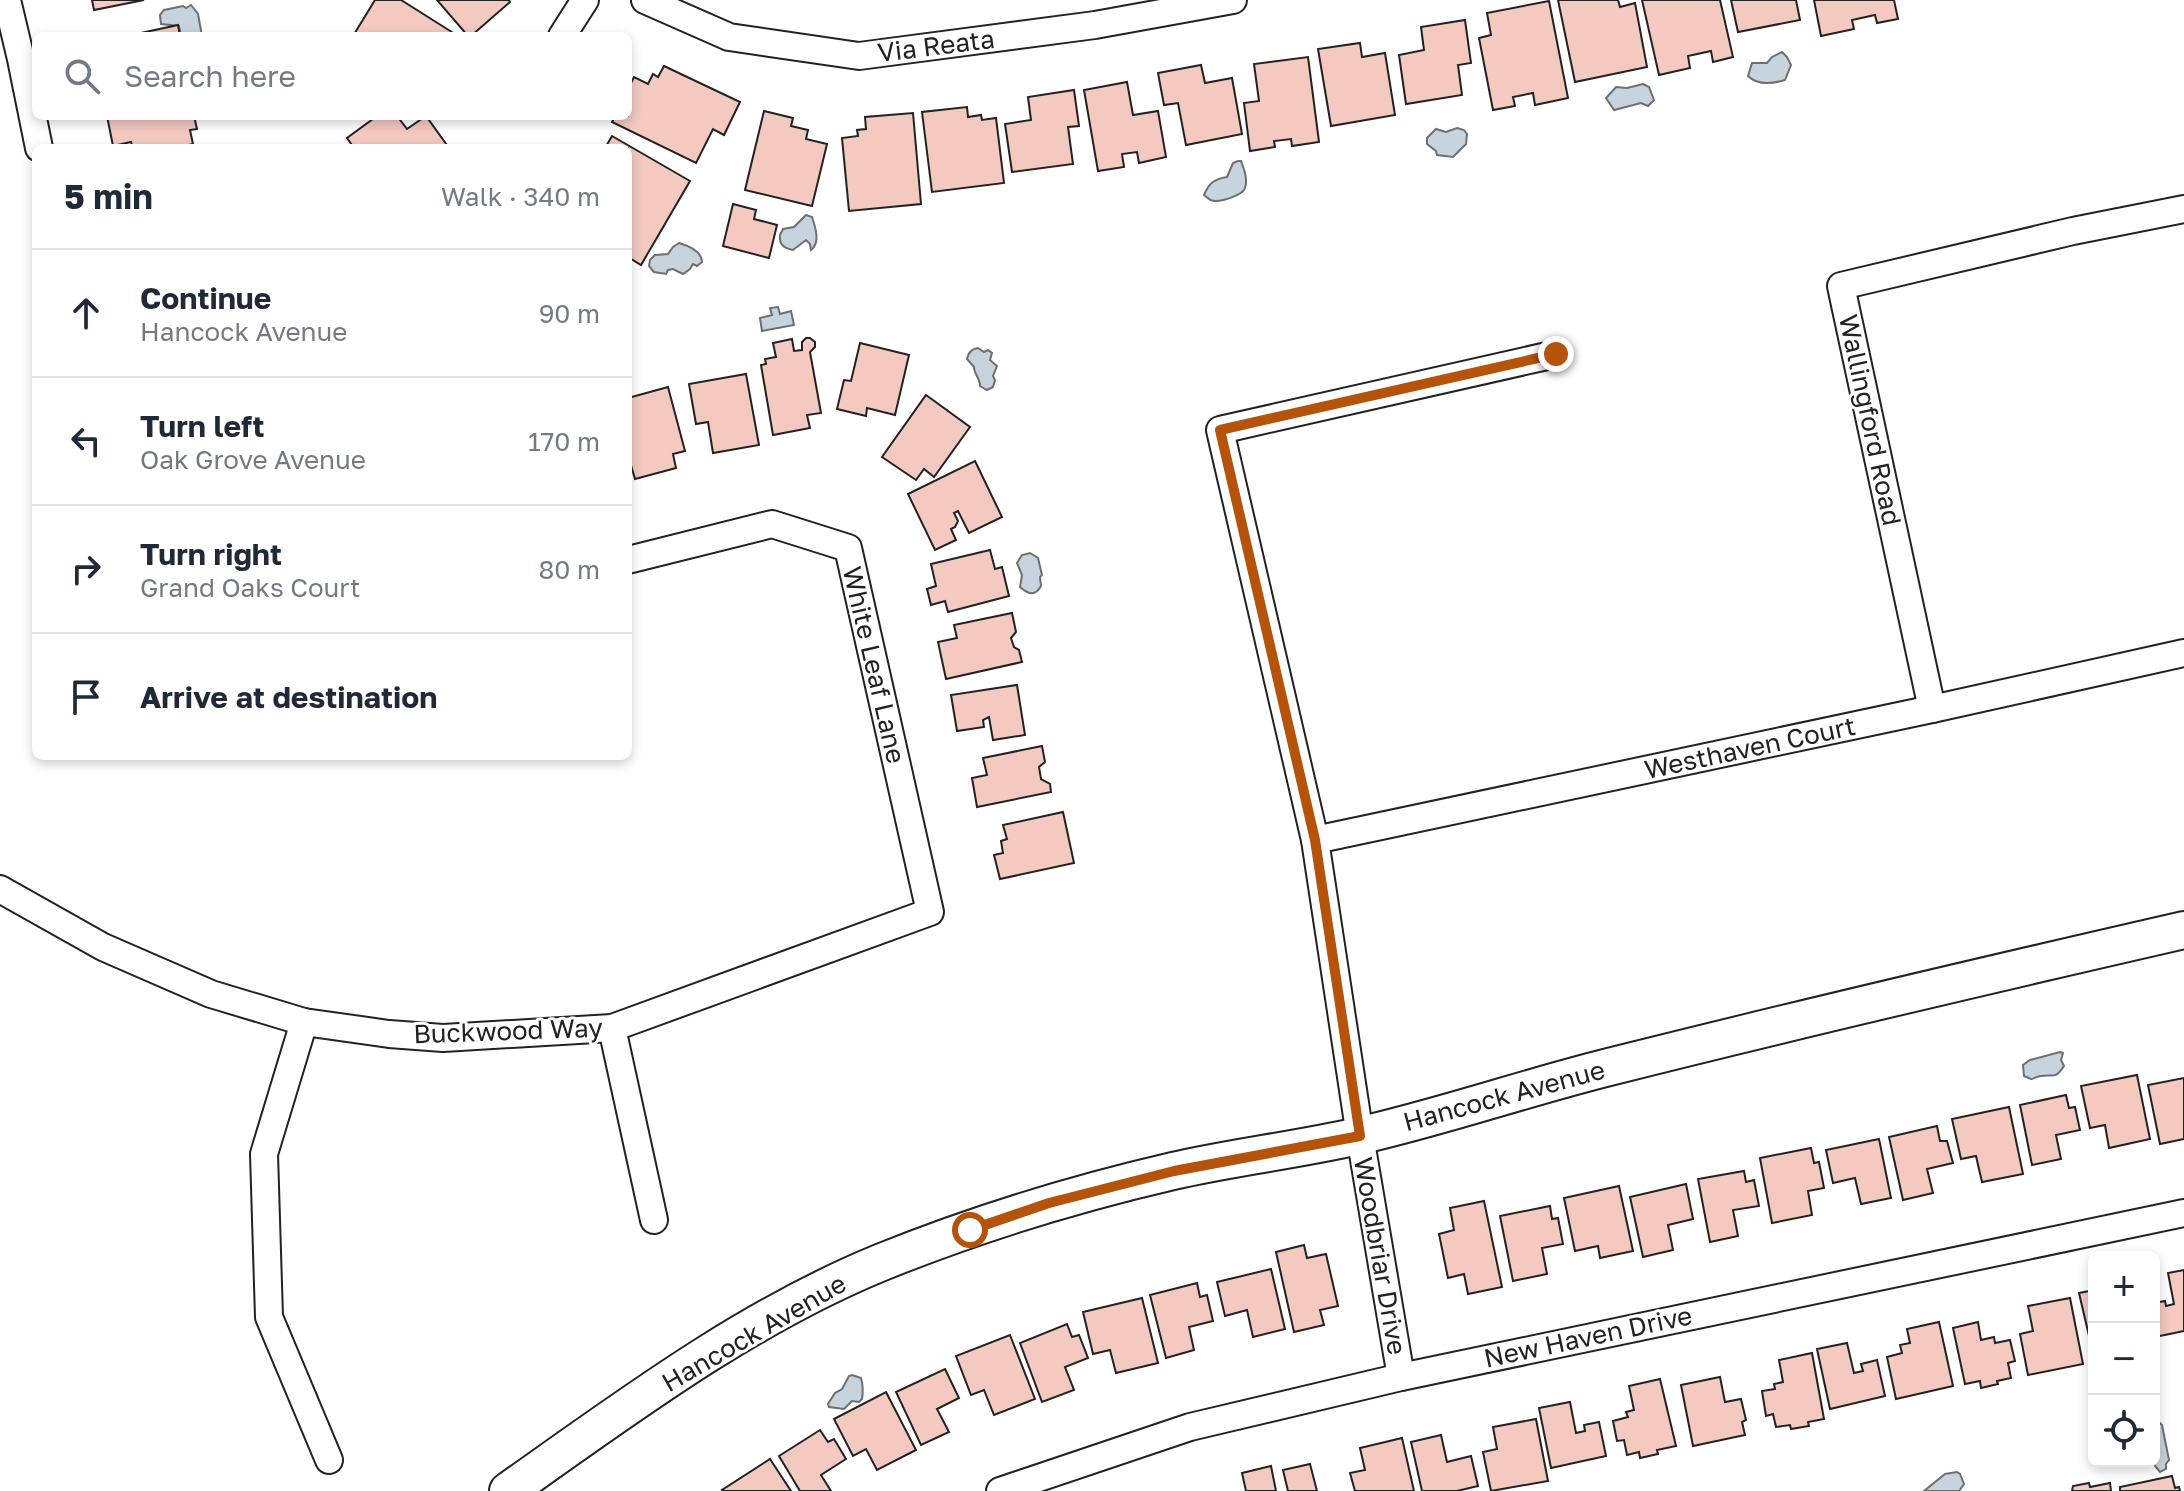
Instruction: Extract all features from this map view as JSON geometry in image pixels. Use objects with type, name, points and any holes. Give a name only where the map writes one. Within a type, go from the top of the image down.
[{"type":"main road","name":"Hancock Avenue","points":[[508,1491],[637,1401],[720,1347],[801,1300],[881,1263],[1049,1203],[1174,1171],[1360,1136],[1604,1068],[2184,930]]},
{"type":"street","points":[[7,0],[32,116]]},
{"type":"street","points":[[565,32],[585,0]]},
{"type":"street","name":"Via Reata","points":[[645,0],[729,37],[859,56],[1095,25],[1233,0]]},
{"type":"street","points":[[33,120],[38,144]]},
{"type":"street","name":"Wallingford Road","points":[[1932,709],[1841,286],[2073,231],[2184,209]]},
{"type":"street","name":"Woodbriar Drive","points":[[1401,1377],[1315,840],[1220,430],[1556,354]]},
{"type":"street","name":"White Leaf Lane","points":[[632,559],[772,524],[848,548],[930,912]]},
{"type":"street","name":"Westhaven Court","points":[[1315,840],[2184,653]]},
{"type":"street","name":"Buckwood Way","points":[[0,889],[116,953],[211,994],[304,1022],[443,1038],[612,1028],[930,912]]},
{"type":"street","points":[[304,1022],[264,1154],[269,1317],[329,1460]]},
{"type":"street","points":[[612,1028],[654,1220]]},
{"type":"street","name":"New Haven Drive","points":[[1000,1491],[1190,1427],[1401,1377],[2184,1213]]},
{"type":"shaded area","points":[[191,5],[198,14],[201,32],[180,32],[179,26],[161,24],[160,15],[164,10]]},
{"type":"shaded area","points":[[1782,52],[1791,65],[1785,80],[1765,83],[1748,76],[1752,63],[1767,63]]},
{"type":"shaded area","points":[[1643,84],[1649,87],[1654,100],[1648,106],[1641,103],[1614,110],[1606,98],[1616,87]]},
{"type":"shaded area","points":[[1457,128],[1467,134],[1466,144],[1453,157],[1437,155],[1427,144],[1427,138],[1436,129],[1446,132]]},
{"type":"shaded area","points":[[1241,161],[1245,174],[1246,185],[1241,193],[1219,201],[1204,195],[1212,182],[1227,177],[1233,163]]},
{"type":"shaded area","points":[[806,215],[812,217],[815,225],[817,239],[814,247],[811,250],[806,240],[793,250],[781,244],[783,229],[794,227]]},
{"type":"shaded area","points":[[679,243],[691,247],[702,262],[697,266],[693,264],[683,274],[673,269],[666,274],[654,272],[649,266],[650,260],[655,255],[668,254]]},
{"type":"shaded area","points":[[778,307],[780,314],[791,311],[794,325],[762,331],[760,318],[772,315],[770,308]]},
{"type":"shaded area","points":[[973,349],[992,353],[990,360],[997,366],[993,387],[987,390],[980,386],[974,367],[967,359]]},
{"type":"shaded area","points":[[1030,553],[1038,558],[1042,575],[1041,586],[1031,593],[1020,587],[1022,575],[1017,563],[1022,555]]},
{"type":"shaded area","points":[[2063,1053],[2061,1060],[2064,1066],[2056,1075],[2031,1079],[2024,1076],[2023,1065],[2030,1060]]},
{"type":"shaded area","points":[[852,1375],[861,1378],[862,1399],[852,1401],[844,1409],[829,1407],[835,1393]]},
{"type":"shaded area","points":[[2160,1423],[2169,1460],[2166,1469],[2160,1472],[2156,1467],[2160,1467]]},
{"type":"shaded area","points":[[1957,1472],[1964,1484],[1959,1491],[1924,1491],[1945,1474]]},
{"type":"building","points":[[92,0],[144,0],[94,10]]},
{"type":"building","points":[[375,0],[401,0],[452,32],[355,32]]},
{"type":"building","points":[[437,0],[509,0],[476,32],[465,32]]},
{"type":"building","points":[[1558,0],[1618,0],[1620,7],[1635,3],[1647,67],[1575,82]]},
{"type":"building","points":[[1642,0],[1720,0],[1733,57],[1713,62],[1711,51],[1688,56],[1690,68],[1659,75]]},
{"type":"building","points":[[1731,0],[1796,0],[1800,20],[1738,32]]},
{"type":"building","points":[[1814,0],[1894,0],[1898,19],[1877,23],[1875,15],[1852,20],[1854,29],[1821,36]]},
{"type":"building","points":[[1549,1],[1568,98],[1535,105],[1533,93],[1513,97],[1515,106],[1493,110],[1479,38],[1491,35],[1487,13]]},
{"type":"building","points":[[1465,20],[1471,63],[1458,65],[1462,95],[1406,104],[1399,55],[1424,50],[1421,27]]},
{"type":"building","points":[[178,25],[179,32],[146,32]]},
{"type":"building","points":[[1360,43],[1362,57],[1385,53],[1395,115],[1331,126],[1318,49]]},
{"type":"building","points":[[1308,57],[1319,142],[1292,146],[1291,139],[1274,141],[1275,147],[1250,151],[1244,103],[1259,101],[1254,64]]},
{"type":"building","points":[[1201,65],[1205,83],[1232,78],[1242,134],[1186,145],[1178,103],[1164,105],[1158,73]]},
{"type":"building","points":[[664,66],[740,102],[724,135],[713,129],[696,163],[612,122],[632,120],[634,77],[648,84],[653,74],[658,77]]},
{"type":"building","points":[[1127,82],[1133,115],[1158,111],[1166,157],[1139,163],[1137,152],[1122,154],[1124,167],[1098,171],[1084,90]]},
{"type":"building","points":[[1074,90],[1079,126],[1068,127],[1073,164],[1012,172],[1005,124],[1031,120],[1028,97]]},
{"type":"building","points":[[967,107],[968,117],[981,115],[982,120],[996,118],[1004,183],[932,192],[922,112]]},
{"type":"building","points":[[764,111],[793,118],[791,126],[808,130],[806,139],[827,144],[812,206],[745,190]]},
{"type":"building","points":[[913,113],[921,204],[849,211],[842,138],[858,136],[857,130],[866,129],[865,117]]},
{"type":"building","points":[[108,120],[195,120],[197,129],[190,130],[193,144],[113,144]]},
{"type":"building","points":[[372,120],[400,120],[407,129],[420,120],[429,120],[446,144],[351,144],[347,138]]},
{"type":"building","points":[[612,136],[626,144],[607,144]]},
{"type":"building","points":[[632,148],[690,181],[641,265],[632,259]]},
{"type":"building","points":[[733,204],[756,210],[754,219],[777,225],[769,258],[723,246]]},
{"type":"building","points":[[806,338],[815,342],[810,352],[821,413],[807,415],[810,428],[773,435],[761,365],[766,364],[765,359],[776,357],[773,343],[792,339],[794,351],[802,350],[802,342]]},
{"type":"building","points":[[860,343],[909,355],[895,415],[867,408],[866,416],[837,409],[844,380],[851,381]]},
{"type":"building","points":[[746,374],[759,445],[713,453],[708,422],[696,424],[689,384]]},
{"type":"building","points":[[668,387],[685,451],[673,454],[676,468],[635,479],[632,469],[632,397]]},
{"type":"building","points":[[926,395],[970,427],[934,477],[924,469],[916,480],[882,457]]},
{"type":"building","points":[[975,461],[1002,517],[969,533],[958,511],[954,513],[958,521],[951,529],[956,540],[935,550],[908,494]]},
{"type":"building","points":[[990,550],[995,569],[1002,567],[1009,596],[948,612],[945,601],[931,605],[927,589],[936,586],[931,564]]},
{"type":"building","points":[[1012,613],[1016,632],[1011,638],[1022,662],[946,679],[938,642],[957,638],[954,625]]},
{"type":"building","points":[[1017,685],[1025,735],[993,740],[989,717],[983,720],[984,727],[957,731],[951,695]]},
{"type":"building","points":[[1042,746],[1045,762],[1039,767],[1041,779],[1050,784],[1051,792],[977,807],[972,778],[987,775],[983,758]]},
{"type":"building","points":[[1063,812],[1074,863],[1000,879],[994,855],[1003,853],[1001,841],[1007,839],[1003,825]]},
{"type":"building","points":[[2137,1075],[2150,1139],[2109,1148],[2105,1125],[2090,1128],[2081,1086]]},
{"type":"building","points":[[2184,1078],[2184,1139],[2160,1144],[2148,1085]]},
{"type":"building","points":[[2066,1095],[2069,1108],[2075,1107],[2080,1130],[2056,1135],[2061,1159],[2032,1165],[2020,1105]]},
{"type":"building","points":[[2009,1107],[2023,1174],[1982,1182],[1976,1156],[1961,1159],[1952,1119]]},
{"type":"building","points":[[1937,1126],[1940,1141],[1947,1141],[1953,1163],[1927,1169],[1933,1193],[1903,1200],[1889,1137]]},
{"type":"building","points":[[1879,1139],[1891,1198],[1861,1204],[1855,1178],[1833,1183],[1826,1150]]},
{"type":"building","points":[[1811,1148],[1814,1163],[1819,1162],[1824,1188],[1808,1191],[1812,1215],[1772,1223],[1760,1158]]},
{"type":"building","points":[[1744,1171],[1746,1182],[1754,1180],[1759,1206],[1733,1210],[1738,1236],[1710,1242],[1698,1179]]},
{"type":"building","points":[[1686,1184],[1693,1219],[1668,1225],[1673,1250],[1643,1257],[1630,1197]]},
{"type":"building","points":[[1619,1186],[1633,1251],[1600,1258],[1598,1246],[1575,1251],[1564,1198]]},
{"type":"building","points":[[1484,1201],[1502,1287],[1468,1294],[1464,1274],[1448,1278],[1439,1234],[1454,1230],[1450,1208]]},
{"type":"building","points":[[1550,1206],[1552,1219],[1558,1218],[1563,1244],[1542,1248],[1547,1274],[1513,1281],[1500,1216]]},
{"type":"building","points":[[1304,1245],[1307,1258],[1326,1254],[1338,1306],[1320,1310],[1324,1325],[1294,1332],[1276,1252]]},
{"type":"building","points":[[1271,1269],[1285,1329],[1253,1337],[1247,1310],[1225,1316],[1217,1282]]},
{"type":"building","points":[[2184,1270],[2184,1331],[2160,1336],[2160,1302],[2165,1301],[2166,1306],[2174,1304],[2168,1273]]},
{"type":"building","points":[[1197,1283],[1200,1297],[1207,1295],[1213,1321],[1189,1327],[1194,1350],[1166,1358],[1150,1295]]},
{"type":"building","points":[[2088,1291],[2088,1332],[2079,1293]]},
{"type":"building","points":[[1142,1298],[1158,1363],[1116,1373],[1110,1350],[1093,1354],[1083,1312]]},
{"type":"building","points":[[2070,1298],[2083,1364],[2028,1375],[2020,1334],[2033,1331],[2028,1306]]},
{"type":"building","points":[[1939,1322],[1953,1386],[1896,1399],[1887,1357],[1902,1353],[1900,1345],[1910,1343],[1907,1329]]},
{"type":"building","points":[[1978,1322],[1981,1340],[1994,1337],[1995,1343],[2010,1340],[2015,1361],[2008,1363],[2011,1378],[1981,1388],[1980,1381],[1965,1384],[1953,1328]]},
{"type":"building","points":[[1067,1324],[1072,1337],[1079,1335],[1088,1358],[1065,1367],[1074,1390],[1042,1402],[1020,1343]]},
{"type":"building","points":[[1010,1335],[1035,1399],[994,1415],[984,1390],[971,1395],[956,1356]]},
{"type":"building","points":[[1847,1343],[1854,1373],[1863,1371],[1861,1364],[1877,1360],[1885,1396],[1830,1409],[1817,1349]]},
{"type":"building","points":[[1812,1353],[1824,1419],[1791,1429],[1790,1425],[1776,1427],[1773,1414],[1766,1416],[1762,1391],[1775,1389],[1774,1384],[1783,1382],[1779,1360]]},
{"type":"building","points":[[945,1369],[959,1398],[937,1409],[949,1432],[921,1445],[896,1392]]},
{"type":"building","points":[[1720,1377],[1725,1402],[1741,1399],[1746,1420],[1742,1422],[1745,1435],[1693,1446],[1681,1385]]},
{"type":"building","points":[[1660,1379],[1676,1446],[1640,1458],[1639,1452],[1627,1455],[1624,1440],[1617,1441],[1613,1421],[1628,1417],[1626,1412],[1634,1410],[1629,1386]]},
{"type":"building","points":[[886,1392],[916,1450],[877,1470],[866,1449],[853,1456],[834,1419]]},
{"type":"building","points":[[1570,1402],[1576,1433],[1585,1431],[1584,1425],[1599,1422],[1606,1456],[1551,1468],[1539,1408]]},
{"type":"building","points":[[1536,1419],[1548,1481],[1491,1491],[1483,1452],[1497,1449],[1493,1427]]},
{"type":"building","points":[[820,1430],[828,1442],[834,1439],[846,1459],[821,1475],[831,1491],[800,1491],[779,1456]]},
{"type":"building","points":[[1441,1435],[1447,1462],[1471,1456],[1478,1486],[1457,1491],[1422,1491],[1411,1442]]},
{"type":"building","points":[[1402,1438],[1414,1491],[1355,1491],[1350,1473],[1365,1470],[1360,1448]]},
{"type":"building","points":[[770,1459],[791,1491],[722,1490]]},
{"type":"building","points":[[1310,1464],[1317,1491],[1288,1491],[1283,1470]]},
{"type":"building","points":[[1271,1466],[1276,1491],[1246,1491],[1242,1473]]},
{"type":"building","points":[[2172,1476],[2175,1488],[2179,1487],[2180,1491],[2120,1491],[2120,1487]]},
{"type":"building","points":[[2089,1483],[2090,1487],[2110,1483],[2111,1491],[2072,1491],[2073,1486]]},
{"type":"route","points":[[970,1230],[1049,1203],[1174,1171],[1360,1136],[1315,840],[1220,430],[1556,354]]}]
